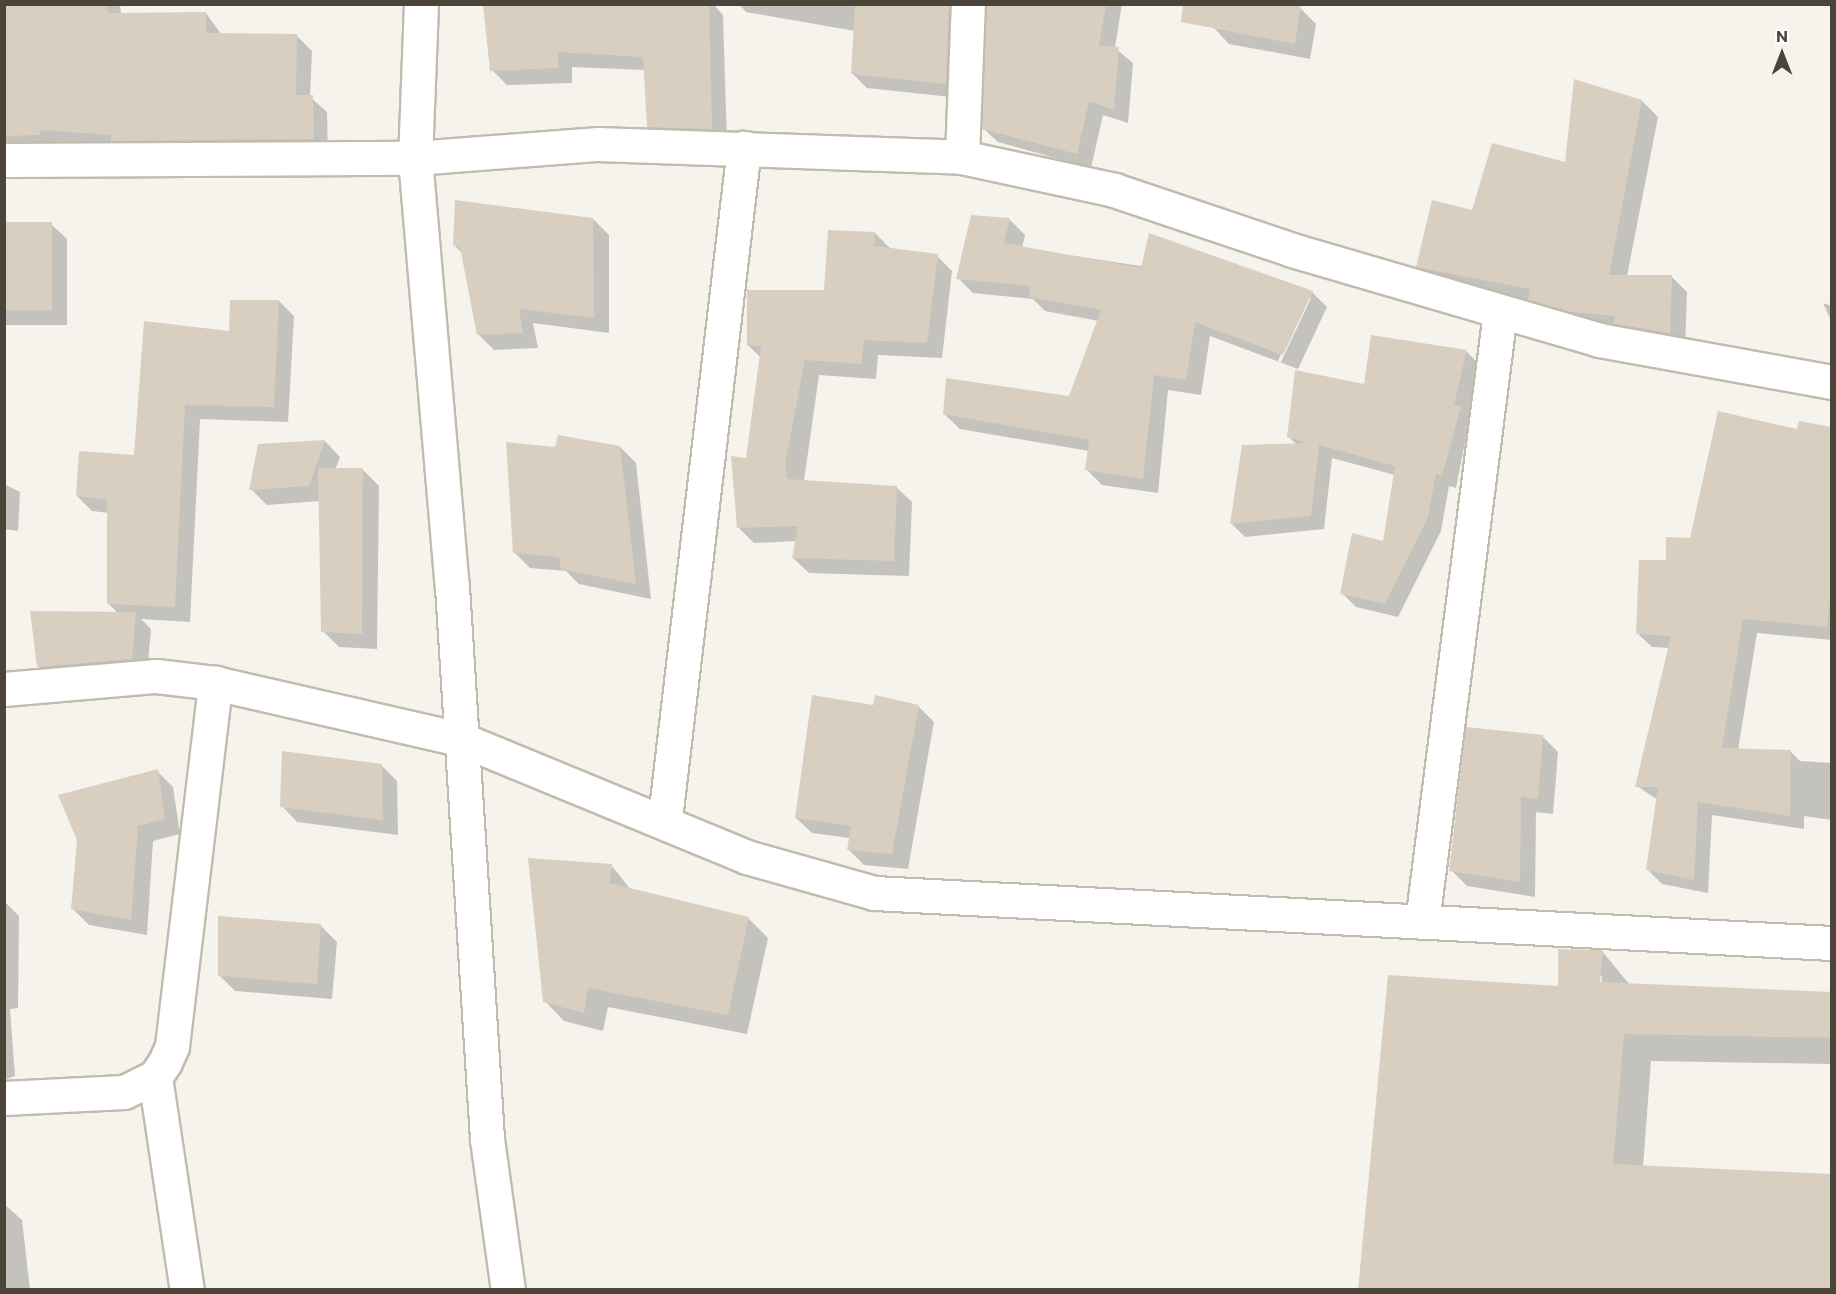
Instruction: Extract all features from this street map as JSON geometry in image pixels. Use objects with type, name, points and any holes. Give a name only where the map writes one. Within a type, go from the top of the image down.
[{"type":"street","points":[[421,4],[415,158],[463,740],[488,1139],[508,1290]]},
{"type":"street","points":[[962,157],[968,4]]},
{"type":"street","points":[[4,160],[415,158],[598,144],[962,157],[1114,190],[1500,312],[1599,340],[1832,382]]},
{"type":"street","points":[[665,818],[744,148]]},
{"type":"street","points":[[1422,922],[1500,312]]},
{"type":"street","points":[[4,689],[156,676],[215,682],[463,740],[665,818],[747,857],[874,893],[1832,943]]},
{"type":"street","points":[[4,1098],[124,1092],[155,1077],[172,1046],[215,682]]},
{"type":"street","points":[[155,1077],[187,1290]]},
{"type":"building","points":[[4,4],[107,4],[108,13],[206,12],[206,33],[297,34],[296,95],[313,95],[314,139],[111,141],[111,135],[40,130],[40,135],[4,136]]},
{"type":"building","points":[[483,4],[709,4],[712,129],[647,127],[643,57],[558,52],[558,68],[490,71]]},
{"type":"building","points":[[855,4],[949,4],[946,84],[851,74]]},
{"type":"building","points":[[987,4],[1106,4],[1099,46],[1119,47],[1114,110],[1089,101],[1077,154],[982,129]]},
{"type":"building","points":[[1183,4],[1301,4],[1295,44],[1181,22]]},
{"type":"building","points":[[1574,79],[1642,100],[1609,275],[1672,275],[1670,333],[1614,324],[1615,316],[1571,312],[1528,300],[1530,289],[1416,267],[1432,200],[1472,210],[1492,143],[1565,162]]},
{"type":"building","points":[[455,200],[593,218],[594,318],[519,309],[523,333],[477,335],[460,247],[453,245]]},
{"type":"building","points":[[971,215],[1010,218],[1004,243],[1141,268],[1149,233],[1313,291],[1283,355],[1195,322],[1186,380],[1154,375],[1143,479],[1085,470],[1089,440],[943,414],[946,378],[1069,396],[1101,310],[1029,297],[1030,286],[956,279]]},
{"type":"building","points":[[4,222],[52,222],[52,310],[4,310]]},
{"type":"building","points":[[828,230],[875,232],[874,246],[938,254],[927,343],[864,340],[861,364],[805,360],[785,463],[787,479],[897,486],[894,561],[792,558],[798,526],[737,528],[731,456],[746,458],[761,346],[747,346],[747,290],[824,290]]},
{"type":"building","points":[[230,300],[279,300],[274,407],[185,405],[175,607],[107,604],[107,500],[76,496],[79,451],[134,455],[144,321],[229,331]]},
{"type":"building","points":[[1371,335],[1467,350],[1454,405],[1461,406],[1442,476],[1436,473],[1428,517],[1385,604],[1340,594],[1352,533],[1383,541],[1395,466],[1319,445],[1311,516],[1230,524],[1242,445],[1309,443],[1287,437],[1295,370],[1364,384]]},
{"type":"building","points":[[1718,411],[1797,429],[1799,421],[1832,427],[1832,582],[1827,627],[1743,619],[1722,748],[1791,750],[1790,816],[1698,802],[1694,880],[1646,870],[1658,787],[1635,787],[1671,636],[1636,634],[1639,560],[1666,560],[1666,537],[1690,538]]},
{"type":"building","points":[[558,435],[620,446],[636,584],[561,569],[559,557],[513,553],[506,442],[555,447]]},
{"type":"building","points":[[325,440],[309,486],[249,490],[258,444]]},
{"type":"building","points":[[318,468],[363,468],[362,634],[321,632]]},
{"type":"building","points":[[30,611],[136,612],[132,659],[37,667]]},
{"type":"building","points":[[812,695],[873,705],[875,695],[919,705],[892,854],[847,850],[851,826],[795,818]]},
{"type":"building","points":[[1466,727],[1543,735],[1538,799],[1521,797],[1520,882],[1449,871]]},
{"type":"building","points":[[282,751],[382,764],[383,820],[280,807]]},
{"type":"building","points":[[158,769],[165,819],[138,826],[131,920],[71,909],[77,840],[58,795]]},
{"type":"building","points":[[528,858],[612,864],[609,883],[749,917],[728,1015],[588,988],[584,1013],[543,1002]]},
{"type":"building","points":[[218,916],[321,924],[317,984],[218,976]]},
{"type":"building","points":[[1558,949],[1603,950],[1600,982],[1832,992],[1832,1038],[1624,1034],[1613,1164],[1832,1174],[1832,1290],[1358,1290],[1388,975],[1558,986]]}]
